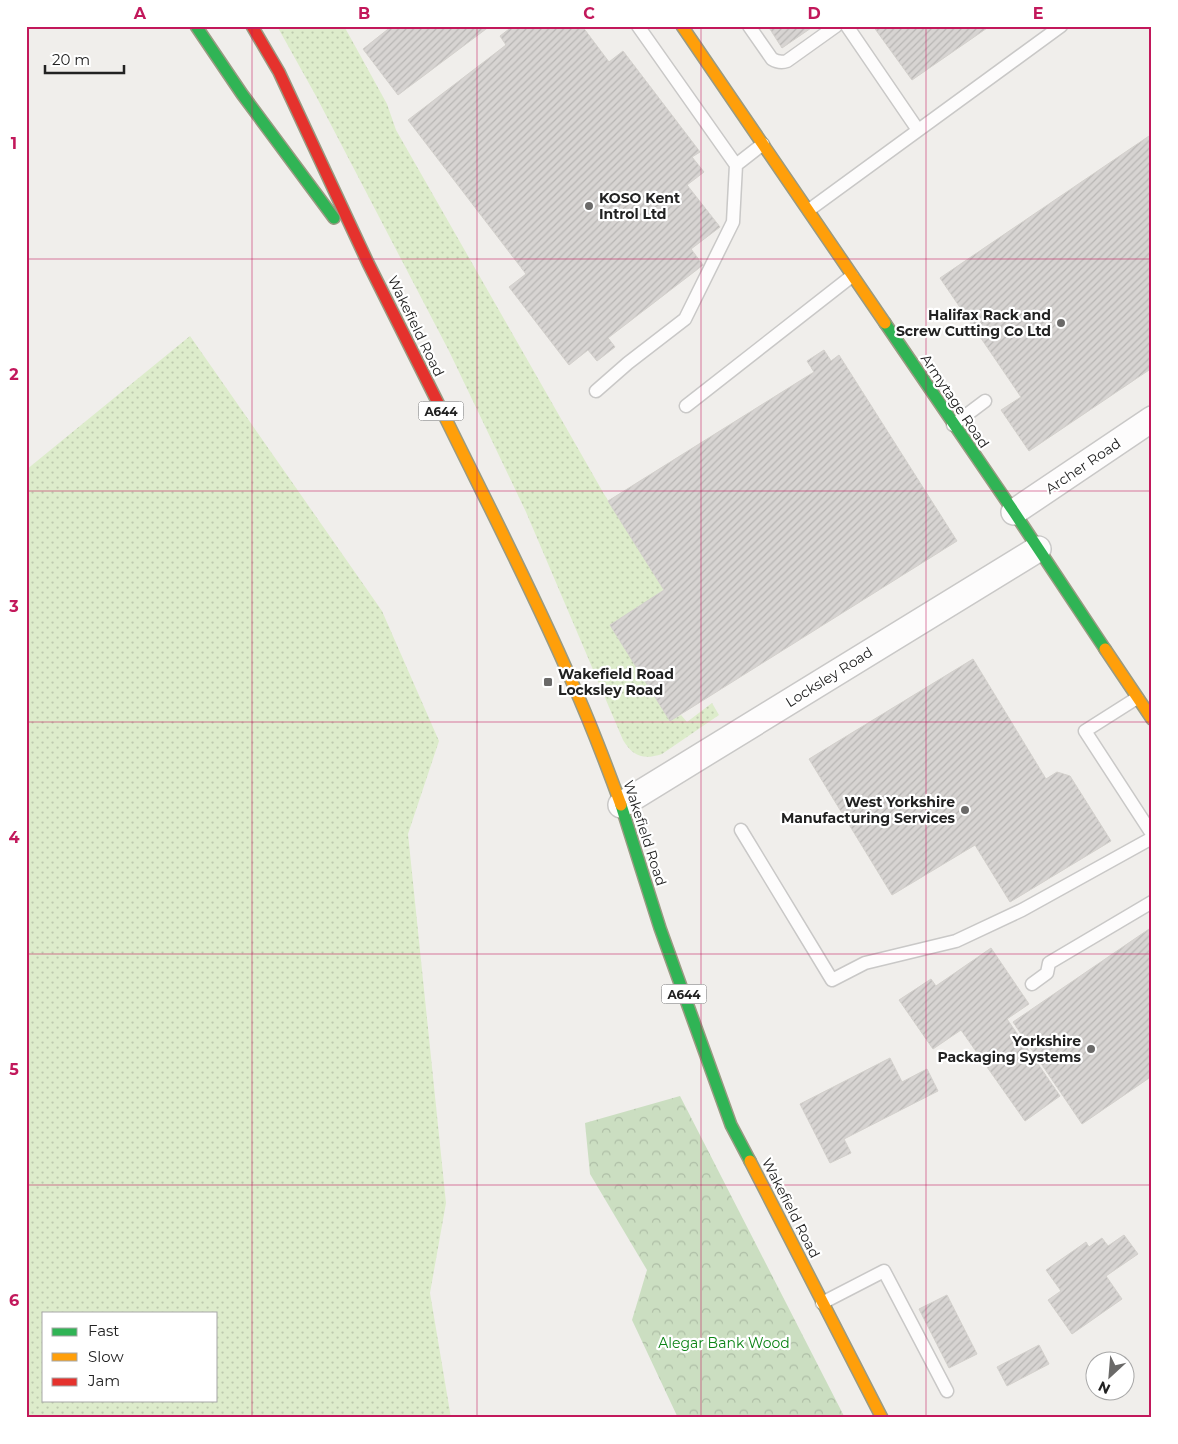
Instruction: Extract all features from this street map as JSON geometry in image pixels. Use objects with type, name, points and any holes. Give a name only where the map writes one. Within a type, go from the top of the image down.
[{"type":"main road","name":"Wakefield Road","points":[[196,26],[242,94],[368,263]]},
{"type":"main road","name":"Wakefield Road","points":[[252,26],[279,72],[368,263],[515,559],[560,655],[598,743],[660,928],[731,1125],[882,1418]]},
{"type":"main road","name":"Armytage Road","points":[[682,26],[1014,512],[1152,719]]},
{"type":"street","name":"Archer Road","points":[[1014,512],[1152,419]]},
{"type":"street","name":"Locksley Road","points":[[620,804],[1038,549]]},
{"type":"lane","points":[[596,391],[684,318],[733,222],[736,165],[638,26]]},
{"type":"lane","points":[[749,26],[772,59],[775,62],[783,62],[836,26]]},
{"type":"lane","points":[[847,26],[918,130]]},
{"type":"lane","points":[[809,210],[1061,26]]},
{"type":"lane","points":[[736,165],[764,144]]},
{"type":"lane","points":[[686,406],[852,276]]},
{"type":"lane","points":[[953,425],[985,401]]},
{"type":"lane","points":[[741,830],[832,980],[865,963],[956,942],[1022,910],[1152,836],[1085,731],[1137,698]]},
{"type":"lane","points":[[1032,984],[1047,973],[1049,963],[1152,902]]},
{"type":"lane","points":[[822,1303],[884,1271],[947,1391]]},
{"type":"green space","points":[[277,26],[344,26],[387,104],[396,130],[604,494],[664,590],[610,625],[670,721],[681,715],[687,722],[712,703],[719,715],[662,754],[650,757],[640,756],[631,750],[623,740],[526,512],[449,351],[316,96]]},
{"type":"green space","points":[[190,336],[382,611],[439,741],[408,834],[446,1203],[430,1293],[451,1418],[26,1418],[26,470]]},
{"type":"green space","name":"Alegar Bank Wood","points":[[680,1096],[845,1418],[678,1418],[632,1320],[647,1270],[590,1174],[585,1123]]},
{"type":"building","points":[[392,26],[490,26],[398,95],[363,49]]},
{"type":"building","name":"KOSO Kent Introl Ltd","points":[[513,26],[582,26],[609,62],[623,51],[700,152],[692,157],[704,172],[687,185],[720,227],[691,249],[703,265],[608,338],[615,347],[597,361],[588,350],[569,365],[509,287],[526,274],[408,120],[506,45],[500,36]]},
{"type":"building","points":[[768,26],[814,26],[782,48]]},
{"type":"building","points":[[873,26],[990,26],[912,80]]},
{"type":"building","name":"Halifax Rack and Screw Cutting Co Ltd","points":[[1152,134],[1152,368],[1029,451],[1001,410],[1021,397],[940,278]]},
{"type":"building","points":[[824,350],[831,361],[839,355],[957,541],[670,721],[610,625],[664,590],[608,501],[814,372],[807,361]]},
{"type":"building","name":"West Yorkshire Manufacturing Services","points":[[973,659],[1046,779],[1057,772],[1070,776],[1111,841],[1010,902],[975,845],[892,895],[809,759]]},
{"type":"building","name":"Yorkshire Packaging Systems","points":[[1152,927],[1152,1076],[1082,1124],[1013,1022]]},
{"type":"building","name":"Yorkshire Packaging Systems","points":[[991,948],[1029,1004],[1007,1019],[1060,1096],[1025,1121],[961,1030],[933,1049],[899,1000],[931,979],[936,986]]},
{"type":"building","points":[[890,1058],[902,1082],[927,1069],[938,1091],[844,1139],[851,1153],[830,1163],[800,1104]]},
{"type":"building","points":[[1124,1235],[1138,1254],[1106,1276],[1122,1299],[1072,1334],[1048,1300],[1061,1291],[1046,1270],[1086,1242],[1089,1247],[1102,1238],[1108,1246]]},
{"type":"building","points":[[947,1295],[977,1354],[949,1368],[919,1309]]},
{"type":"building","points":[[1039,1345],[1049,1364],[1007,1386],[997,1367]]},
{"type":"traffic: fast","points":[[196,26],[242,94],[334,218]]},
{"type":"traffic: fast","points":[[885,323],[1105,649]]},
{"type":"traffic: fast","points":[[621,805],[660,928],[731,1125],[750,1161]]},
{"type":"traffic: slow","points":[[682,26],[885,323]]},
{"type":"traffic: slow","points":[[441,409],[557,647],[579,697],[621,805]]},
{"type":"traffic: slow","points":[[1105,649],[1152,719]]},
{"type":"traffic: slow","points":[[750,1161],[882,1418]]},
{"type":"traffic: jam","points":[[252,26],[279,72],[368,263],[441,409]]},
{"type":"place","name":"KOSO Kent Introl Ltd","points":[[589,206]]},
{"type":"place","name":"Halifax Rack and Screw Cutting Co Ltd","points":[[1061,323]]},
{"type":"place","name":"Wakefield Road Locksley Road","points":[[548,682]]},
{"type":"place","name":"West Yorkshire Manufacturing Services","points":[[965,810]]},
{"type":"place","name":"Yorkshire Packaging Systems","points":[[1091,1049]]}]
